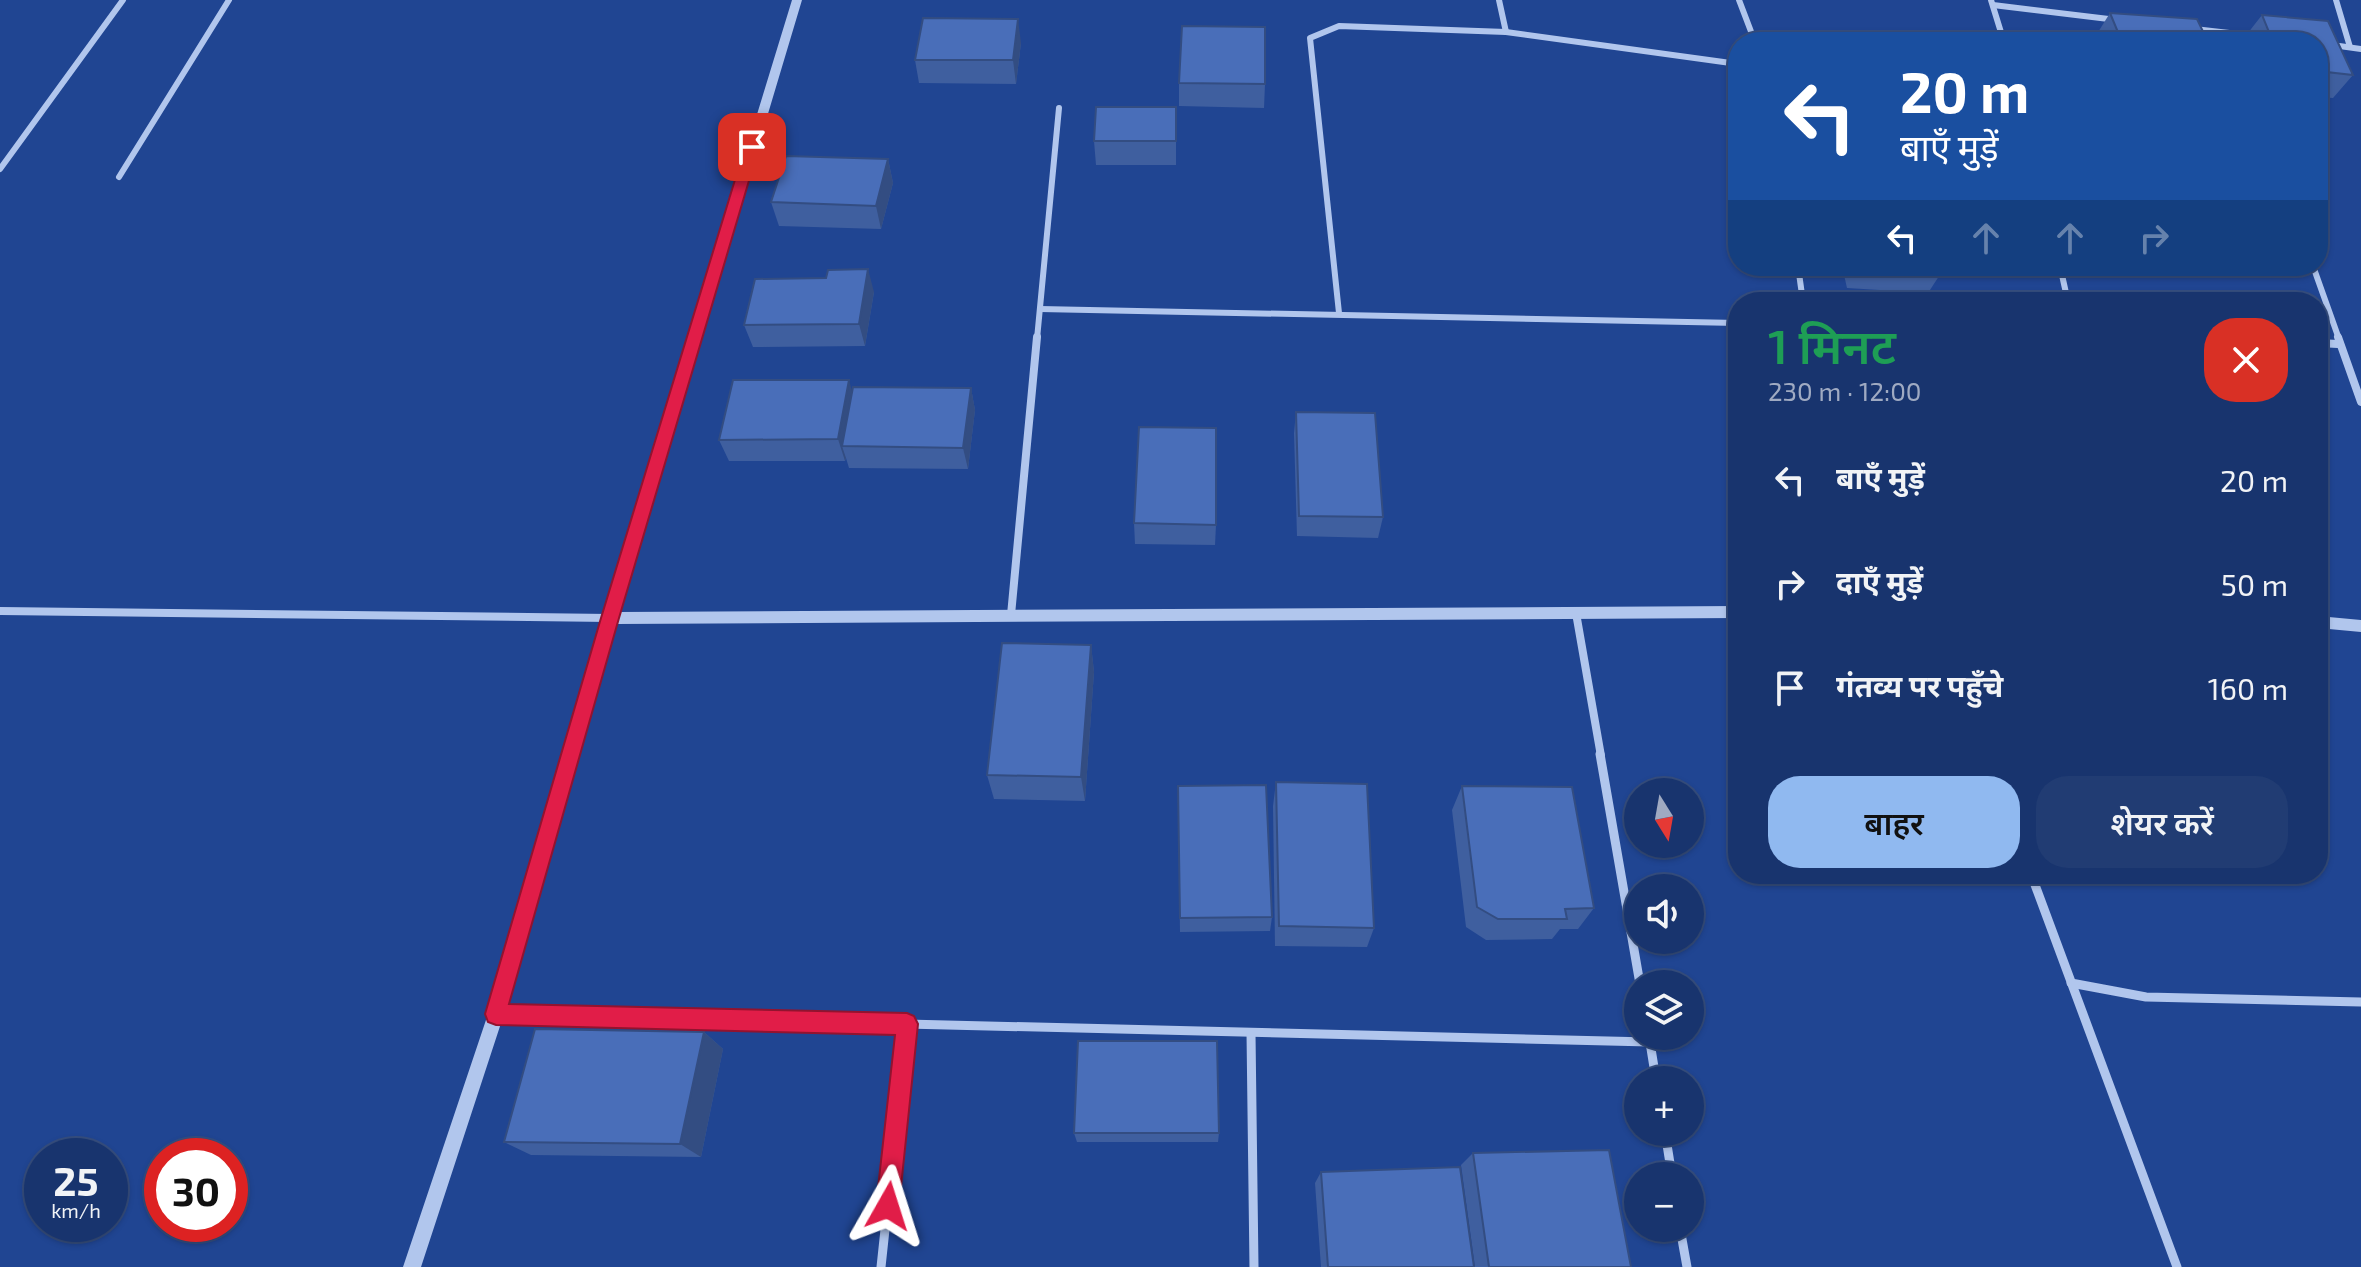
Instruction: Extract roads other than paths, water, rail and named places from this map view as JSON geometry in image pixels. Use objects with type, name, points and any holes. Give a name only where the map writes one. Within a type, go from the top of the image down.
[{"type":"street","points":[[0,169],[123,0]]},
{"type":"street","points":[[119,177],[229,0]]},
{"type":"street","points":[[412,1267],[496,1014],[610,618],[797,0]]},
{"type":"street","points":[[1499,0],[1506,32]]},
{"type":"street","points":[[1739,0],[1751,32]]},
{"type":"street","points":[[2336,0],[2350,47]]},
{"type":"street","points":[[2001,32],[1992,3],[2128,21]]},
{"type":"street","points":[[1339,313],[1310,38],[1339,26],[1506,32],[1728,63]]},
{"type":"street","points":[[2188,28],[2224,32]]},
{"type":"street","points":[[2328,44],[2361,49]]},
{"type":"street","points":[[1011,615],[1059,108]]},
{"type":"street","points":[[1040,309],[1728,323]]},
{"type":"street","points":[[2328,313],[2361,402]]},
{"type":"street","points":[[2328,344],[2338,344]]},
{"type":"street","points":[[0,611],[610,618],[1728,612]]},
{"type":"street","points":[[1576,613],[1638,970]]},
{"type":"street","points":[[2328,623],[2361,626]]},
{"type":"street","points":[[2035,884],[2177,1267]]},
{"type":"street","points":[[2071,983],[2146,997],[2361,1002]]},
{"type":"street","points":[[496,1014],[1251,1033],[1624,1039]]},
{"type":"street","points":[[881,1267],[907,1024]]},
{"type":"street","points":[[1251,1033],[1254,1267]]},
{"type":"street","points":[[1683,1242],[1687,1267]]}]
